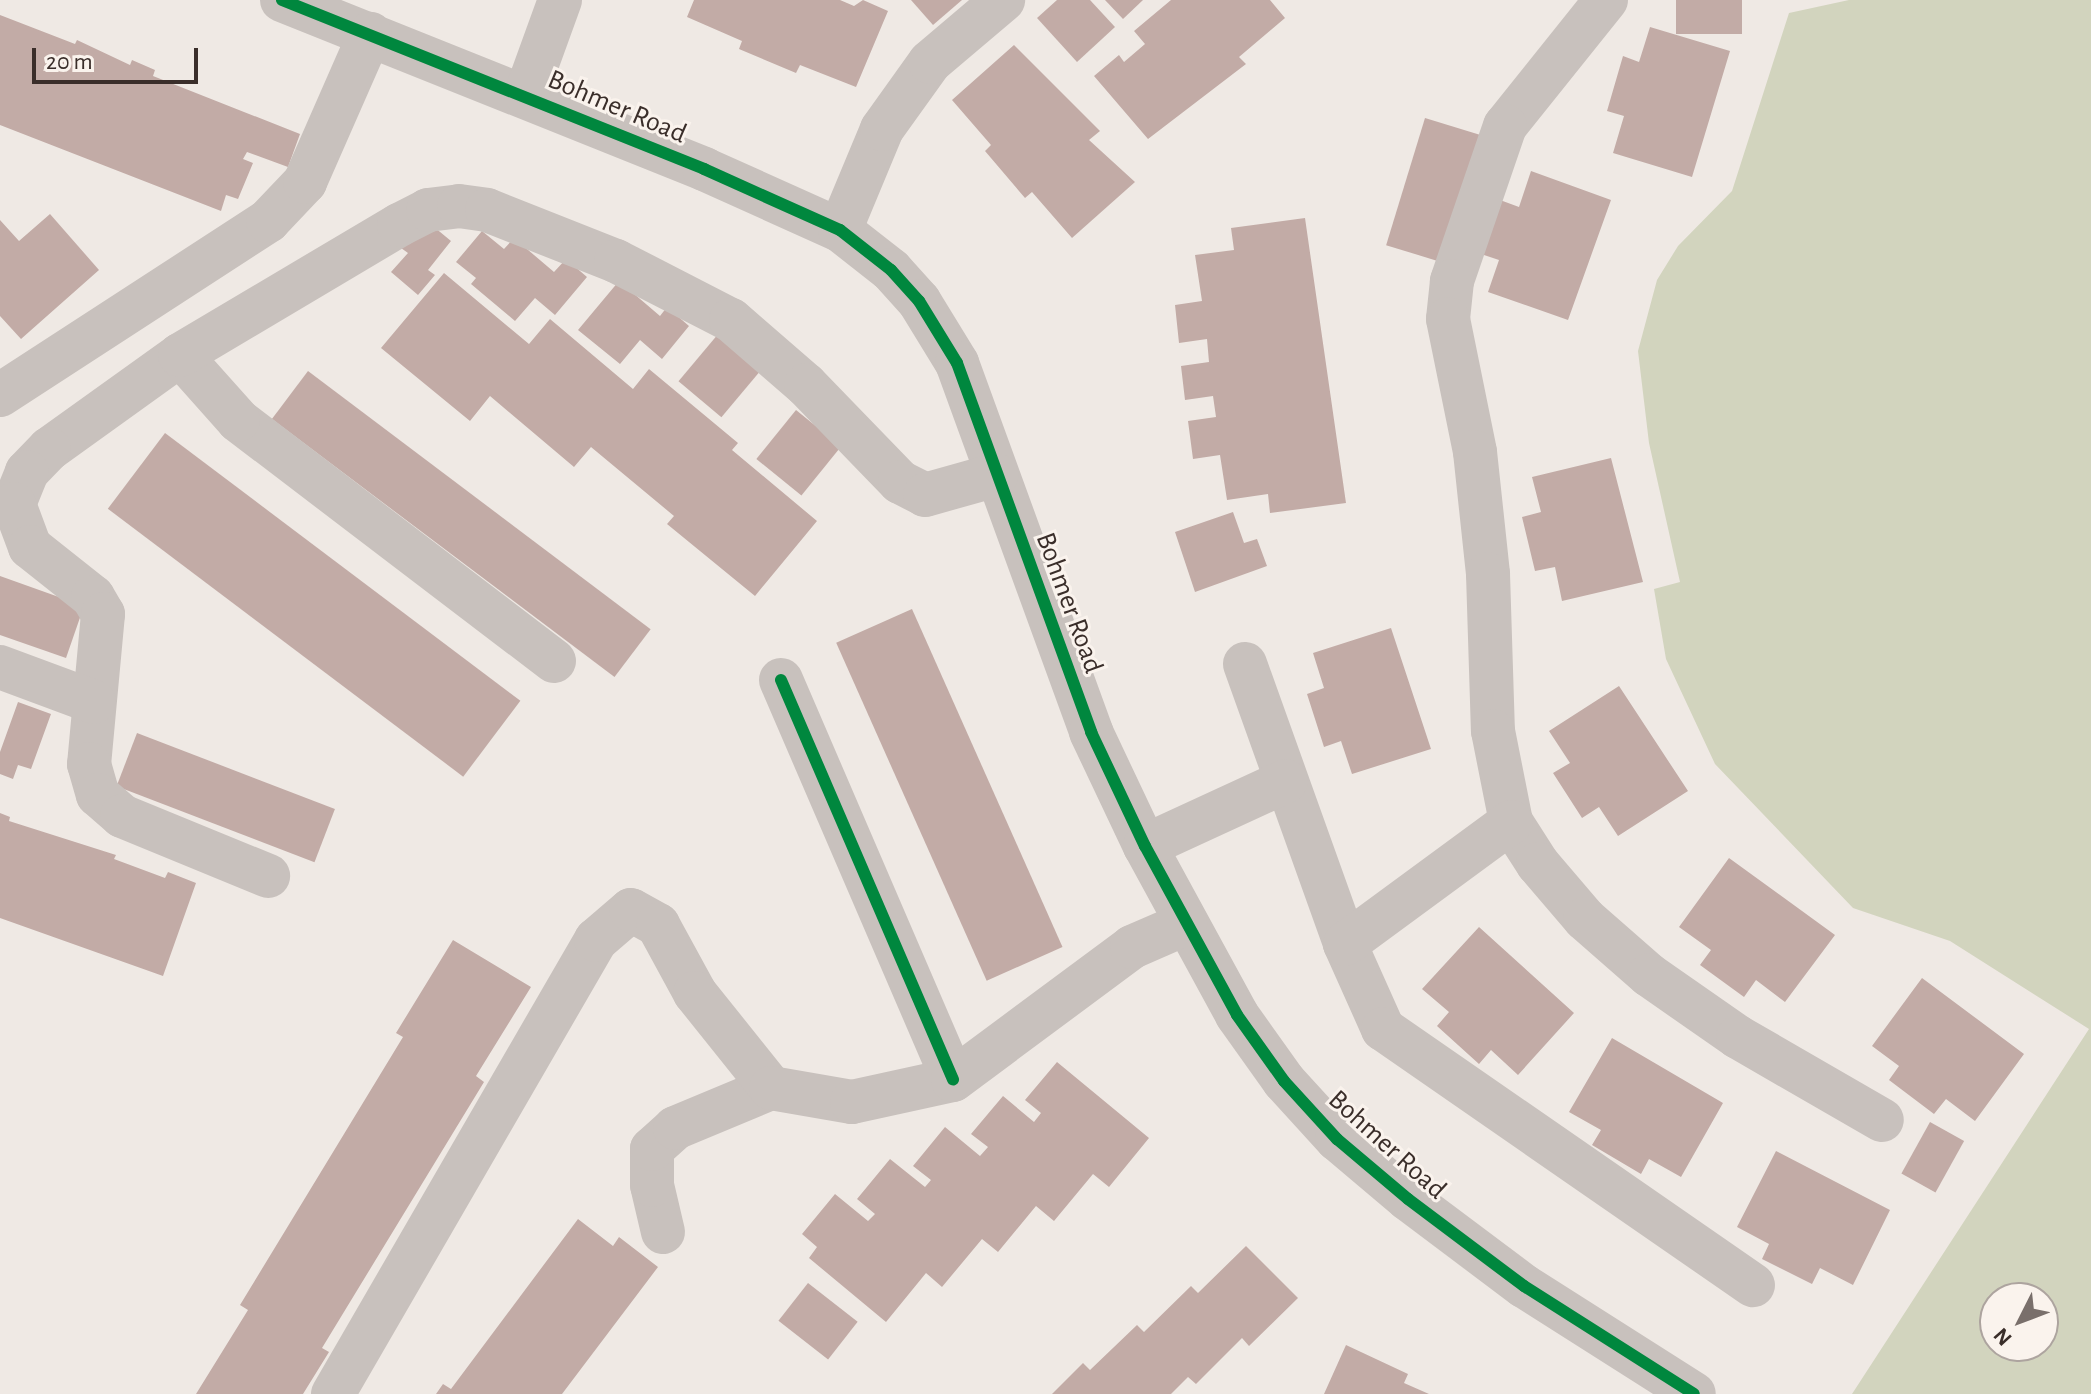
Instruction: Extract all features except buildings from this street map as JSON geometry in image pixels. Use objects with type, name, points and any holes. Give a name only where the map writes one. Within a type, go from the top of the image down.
[{"type":"street","name":"Bohmer Road","points":[[282,0],[526,94],[840,230],[891,270],[919,301],[957,363],[1091,732],[1145,846],[1237,1015],[1284,1081],[1337,1139],[1524,1286],[1694,1394]]},
{"type":"street","points":[[526,94],[560,0]]},
{"type":"street","points":[[840,230],[882,129],[930,62],[1003,0]]},
{"type":"street","points":[[1606,0],[1505,126],[1452,281],[1448,319],[1475,452],[1488,574],[1493,731],[1511,822],[1538,864],[1585,919],[1649,975],[1738,1037],[1882,1120]]},
{"type":"street","points":[[0,395],[268,221],[305,182],[370,34]]},
{"type":"street","points":[[268,876],[108,807],[91,782],[89,764],[103,614],[93,597],[30,547],[18,522],[18,486],[49,449],[180,355],[399,225],[428,210],[459,206],[487,210],[616,261],[731,320],[806,385],[900,482],[925,495],[996,475]]},
{"type":"street","points":[[180,355],[238,420],[554,661]]},
{"type":"street","points":[[1245,664],[1345,944],[1383,1029],[1400,1045],[1753,1285]]},
{"type":"street","points":[[0,667],[94,702]]},
{"type":"street","points":[[781,680],[953,1080]]},
{"type":"street","points":[[1145,846],[1286,781]]},
{"type":"street","points":[[1345,944],[1511,822]]},
{"type":"street","points":[[333,1394],[596,940],[631,910],[658,925],[695,993],[771,1088]]},
{"type":"street","points":[[663,1232],[652,1185],[652,1149],[675,1128],[771,1088],[852,1102],[953,1080],[1132,947],[1185,924]]},
{"type":"green space","points":[[1849,0],[2091,0],[2091,1394],[1852,1394],[2089,1029],[1950,941],[1853,908],[1715,764],[1666,659],[1654,589],[1680,582],[1649,443],[1638,351],[1657,280],[1678,246],[1732,191],[1789,13]]},
{"type":"cycle path","points":[[282,0],[704,169],[840,230],[891,270],[919,301],[957,363],[1091,732],[1145,846],[1237,1015],[1284,1081],[1337,1139],[1408,1199],[1524,1286],[1694,1394]]},
{"type":"cycle path","points":[[781,680],[953,1080]]}]
